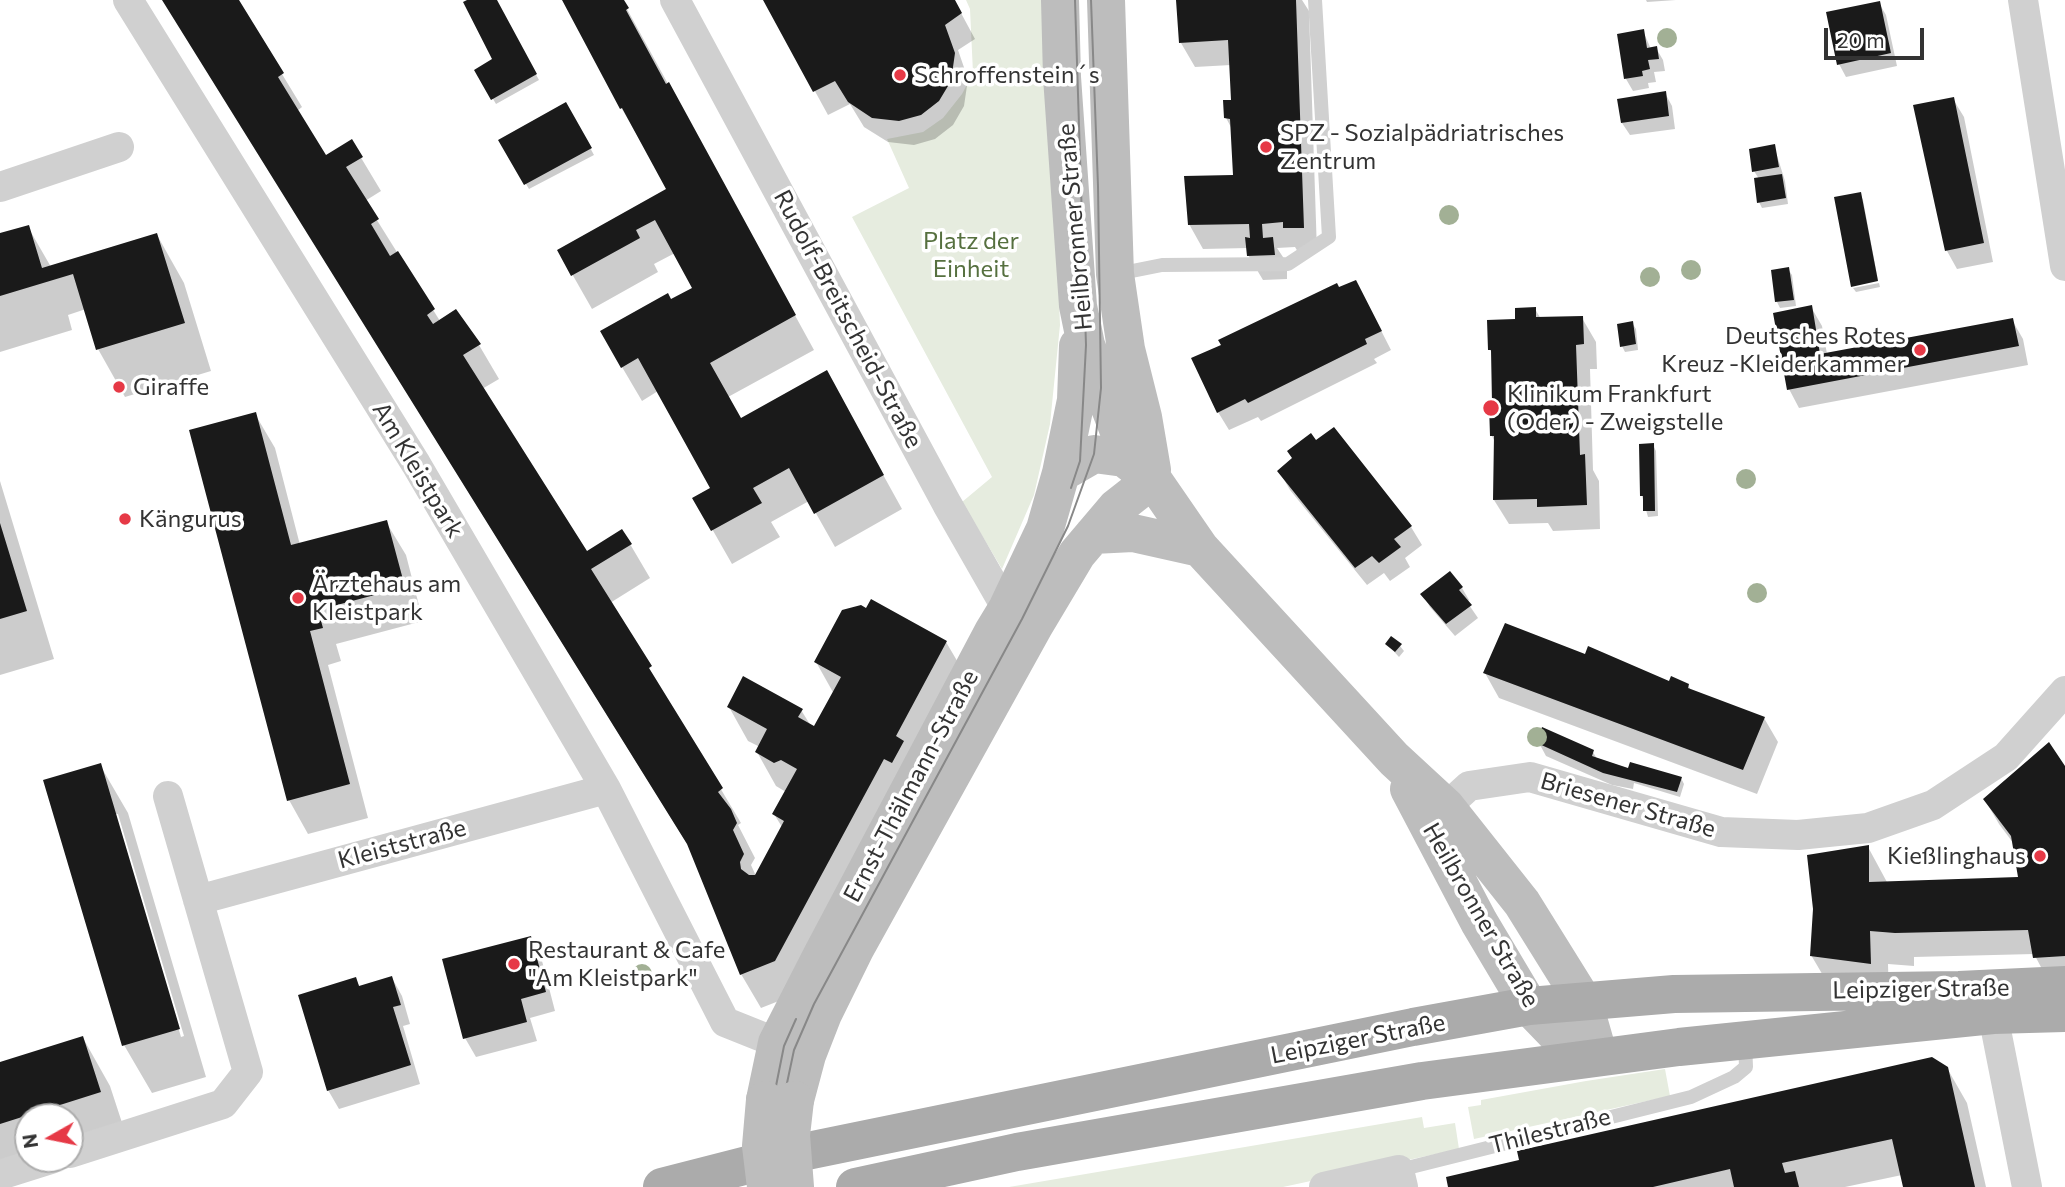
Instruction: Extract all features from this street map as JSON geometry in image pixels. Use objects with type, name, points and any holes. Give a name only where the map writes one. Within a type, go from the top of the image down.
[{"type":"main road","name":"Leipziger Straße","points":[[662,1187],[783,1156],[1413,1027],[1529,1006],[1674,993],[1959,990],[2065,985]]},
{"type":"main road","name":"Leipziger Straße","points":[[855,1187],[1030,1149],[1422,1081],[1599,1057],[1993,1015],[2065,1013]]},
{"type":"street","name":"Am Kleistpark","points":[[128,0],[416,464],[606,789],[725,1022],[792,1049]]},
{"type":"street","name":"Rudolf-Breitscheid-Straße","points":[[675,0],[947,504],[1021,617]]},
{"type":"street","name":"Heilbronner Straße","points":[[1060,0],[1062,77],[1078,306],[1086,345],[1118,429],[1200,548],[1394,759],[1446,807],[1522,903],[1583,1001],[1599,1057]]},
{"type":"street","name":"Heilbronner Straße","points":[[1106,0],[1115,274],[1126,349],[1143,417],[1153,479]]},
{"type":"street","points":[[2024,0],[2065,266]]},
{"type":"street","points":[[0,187],[119,147]]},
{"type":"street","name":"Ernst-Thälmann-Straße","points":[[1021,617],[1061,473],[1076,400],[1078,306]]},
{"type":"street","points":[[1061,473],[1094,454],[1124,458],[1153,479]]},
{"type":"street","name":"Ernst-Thälmann-Straße","points":[[780,1100],[792,1049],[974,668],[1116,508],[1153,479]]},
{"type":"street","points":[[1093,535],[1133,533],[1200,548]]},
{"type":"street","name":"Briesener Straße","points":[[1446,807],[1469,786],[1530,777],[1721,832],[1798,835],[1868,828],[1933,804],[2006,757],[2065,691]]},
{"type":"street","name":"Heilbronner Straße","points":[[1394,759],[1479,922],[1529,1006],[1557,1035],[1599,1057]]},
{"type":"street","name":"Kleiststraße","points":[[198,900],[606,789]]},
{"type":"street","points":[[84,1149],[223,1104],[248,1072],[168,796]]},
{"type":"street","points":[[1993,1015],[2027,1187]]},
{"type":"street","points":[[765,1187],[761,1146],[780,1100]]},
{"type":"street","points":[[780,1100],[791,1135],[795,1187]]},
{"type":"street","name":"Thilestraße","points":[[1324,1187],[1401,1178]]},
{"type":"lane","points":[[1115,274],[1162,265],[1288,264],[1329,237],[1315,0]]},
{"type":"lane","name":"Thilestraße","points":[[1401,1178],[1690,1097],[1734,1077],[1746,1067],[1745,1042]]},
{"type":"green space","name":"Platz der Einheit","points":[[966,0],[1047,0],[1060,325],[1050,424],[1034,495],[1002,569],[962,502],[992,477],[852,217],[909,188],[887,139],[923,132],[943,118],[962,94],[973,73],[970,9]]},
{"type":"green space","points":[[1665,1069],[1670,1096],[1474,1139],[1468,1107],[1481,1105],[1481,1100]]},
{"type":"green space","points":[[1422,1117],[1424,1128],[1455,1123],[1459,1149],[1283,1187],[1009,1187]]},
{"type":"building","points":[[162,0],[239,0],[284,73],[278,77],[326,155],[352,139],[363,157],[346,167],[379,219],[371,224],[390,256],[398,251],[435,309],[427,315],[433,324],[456,309],[481,344],[463,355],[587,551],[622,529],[632,544],[591,569],[652,666],[649,668],[723,788],[718,792],[731,809],[737,823],[733,830],[744,854],[740,862],[741,869],[749,875],[755,875],[784,821],[772,814],[797,769],[781,760],[774,763],[755,752],[767,729],[727,707],[743,676],[803,709],[798,717],[814,726],[841,677],[814,662],[842,610],[861,605],[866,608],[871,599],[947,641],[896,736],[904,741],[892,763],[884,759],[775,961],[740,975],[687,844]]},
{"type":"building","points":[[497,0],[537,74],[491,100],[474,70],[492,59],[463,2]]},
{"type":"building","points":[[562,0],[624,0],[629,8],[626,10],[666,84],[669,82],[796,315],[710,363],[741,418],[827,370],[884,475],[814,514],[789,468],[753,488],[762,503],[711,531],[692,498],[710,488],[638,358],[621,368],[600,331],[668,293],[671,299],[692,288],[655,220],[636,230],[640,238],[571,276],[557,250],[666,189]]},
{"type":"building","points":[[763,0],[955,0],[962,13],[945,25],[955,53],[951,81],[939,101],[921,115],[899,121],[872,118],[848,102],[835,81],[813,92]]},
{"type":"building","name":"SPZ - Sozialpädriatrisches Zentrum","points":[[1176,0],[1296,0],[1304,228],[1283,228],[1283,222],[1262,224],[1263,238],[1273,237],[1275,255],[1247,256],[1245,237],[1250,238],[1249,224],[1188,225],[1184,176],[1233,175],[1230,119],[1224,118],[1223,100],[1231,100],[1228,40],[1179,43]]},
{"type":"building","points":[[1880,1],[1891,53],[1837,65],[1826,12]]},
{"type":"building","points":[[1644,29],[1647,48],[1657,46],[1659,59],[1648,60],[1650,69],[1642,71],[1643,76],[1624,79],[1617,34]]},
{"type":"building","points":[[1666,91],[1669,116],[1621,123],[1617,99]]},
{"type":"building","points":[[1954,97],[1984,243],[1945,251],[1913,105]]},
{"type":"building","points":[[566,102],[592,148],[524,185],[498,140]]},
{"type":"building","points":[[1775,144],[1779,167],[1752,172],[1749,149]]},
{"type":"building","points":[[1782,174],[1786,198],[1757,203],[1754,178]]},
{"type":"building","points":[[1861,192],[1878,281],[1851,287],[1834,197]]},
{"type":"building","points":[[29,225],[42,268],[157,233],[185,323],[96,350],[73,274],[0,296],[0,233]]},
{"type":"building","points":[[1789,267],[1794,300],[1775,302],[1771,270]]},
{"type":"building","points":[[1356,280],[1382,331],[1365,339],[1367,344],[1248,403],[1245,399],[1217,413],[1191,358],[1221,345],[1218,340],[1337,283],[1339,287]]},
{"type":"building","name":"Deutsches Rotes Kreuz -Kleiderkammer","points":[[1812,305],[1820,354],[2013,318],[2019,346],[1787,390],[1773,313]]},
{"type":"building","points":[[1536,307],[1536,317],[1583,316],[1584,344],[1576,345],[1580,455],[1585,454],[1587,505],[1537,507],[1537,499],[1493,500],[1494,436],[1490,436],[1491,350],[1488,350],[1487,320],[1515,319],[1515,308]]},
{"type":"building","points":[[1633,321],[1636,344],[1620,347],[1617,324]]},
{"type":"building","name":"Ärztehaus am Kleistpark","points":[[256,412],[291,545],[387,520],[405,587],[318,610],[323,628],[310,631],[350,784],[287,801],[189,430]]},
{"type":"building","points":[[1334,427],[1412,526],[1394,539],[1401,547],[1379,563],[1372,556],[1355,568],[1277,471],[1292,458],[1287,451],[1311,433],[1316,440]]},
{"type":"building","points":[[1654,443],[1655,511],[1643,511],[1643,496],[1640,496],[1639,444]]},
{"type":"building","points":[[0,523],[27,611],[0,619]]},
{"type":"building","points":[[1450,571],[1463,587],[1459,590],[1472,605],[1446,624],[1420,594]]},
{"type":"building","points":[[1505,623],[1585,654],[1588,646],[1669,681],[1671,676],[1689,684],[1688,688],[1765,717],[1743,770],[1483,673]]},
{"type":"building","points":[[1391,636],[1402,644],[1395,652],[1385,644]]},
{"type":"building","points":[[1542,727],[1594,750],[1592,756],[1628,768],[1630,762],[1682,777],[1677,792],[1603,773],[1537,743]]},
{"type":"building","name":"Kießlinghaus","points":[[2049,742],[2065,766],[2065,956],[2033,958],[2028,930],[1895,933],[1870,931],[1871,964],[1810,956],[1813,909],[1807,855],[1869,845],[1869,882],[2018,877],[2011,836],[1983,799]]},
{"type":"building","points":[[101,763],[180,1029],[122,1046],[43,780]]},
{"type":"building","points":[[531,936],[546,992],[521,999],[527,1022],[463,1039],[442,959]]},
{"type":"building","points":[[392,976],[401,1005],[393,1007],[411,1065],[327,1091],[298,995],[356,977],[359,986]]},
{"type":"building","points":[[83,1036],[101,1092],[66,1103],[14,1103],[14,1120],[0,1124],[0,1062]]},
{"type":"building","points":[[1932,1057],[1948,1067],[1975,1187],[1903,1187],[1892,1139],[1782,1163],[1785,1173],[1795,1171],[1799,1187],[1734,1187],[1730,1169],[1653,1187],[1448,1187],[1446,1177],[1519,1160],[1517,1151]]},
{"type":"tram line","points":[[1071,488],[1080,461],[1086,345],[1075,0]]},
{"type":"tram line","points":[[783,1187],[779,1142],[783,1102],[794,1050],[814,1004],[1022,619],[1068,526],[1094,454],[1101,388],[1098,186],[1091,0]]},
{"type":"tram line","points":[[773,1187],[769,1142],[773,1101],[784,1046],[796,1019]]},
{"type":"place","name":"Schroffenstein´s","points":[[900,75]]},
{"type":"place","name":"SPZ - Sozialpädriatrisches Zentrum","points":[[1266,147]]},
{"type":"place","name":"Deutsches Rotes Kreuz -Kleiderkammer","points":[[1920,350]]},
{"type":"place","name":"Giraffe","points":[[119,387]]},
{"type":"place","name":"Klinikum Frankfurt (Oder) - Zweigstelle","points":[[1491,408]]},
{"type":"place","name":"Kängurus","points":[[125,519]]},
{"type":"place","name":"Ärztehaus am Kleistpark","points":[[298,598]]},
{"type":"place","name":"Kießlinghaus","points":[[2040,856]]},
{"type":"place","name":"Restaurant & Cafe \"Am Kleistpark\"","points":[[514,964]]}]
